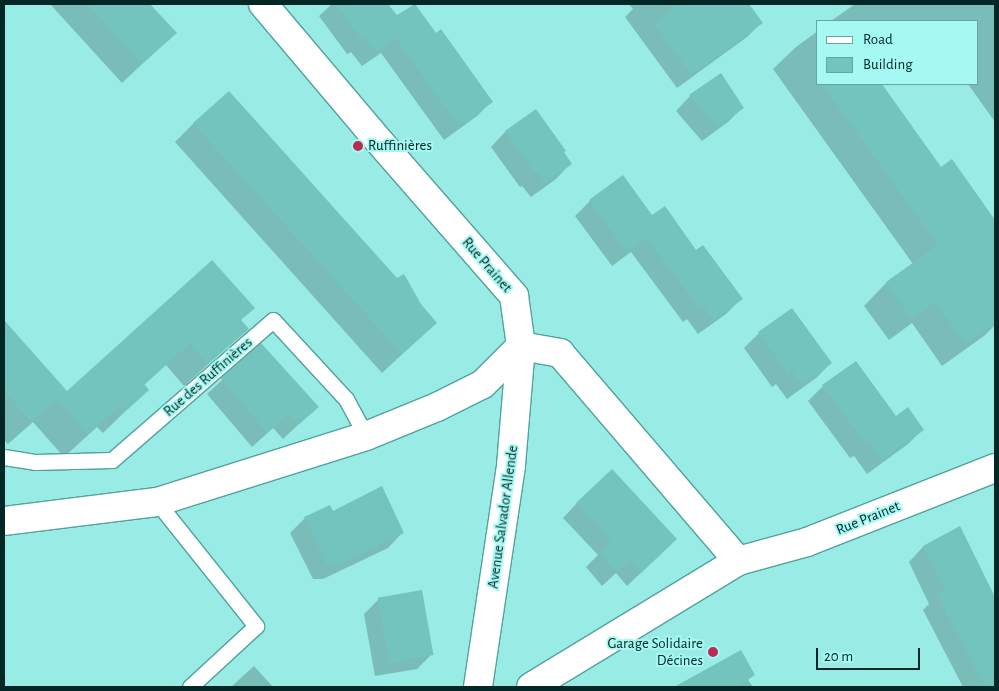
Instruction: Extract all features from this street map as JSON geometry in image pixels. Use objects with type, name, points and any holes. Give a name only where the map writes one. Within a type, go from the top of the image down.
[{"type":"street","name":"Rue Prainet","points":[[263,4],[371,132],[514,296],[521,346]]},
{"type":"street","points":[[4,521],[157,502],[366,436],[437,407],[483,384],[521,346],[560,353],[738,561]]},
{"type":"street","name":"Avenue Salvador Allende","points":[[478,687],[511,466],[521,346]]},
{"type":"street","name":"Rue Prainet","points":[[531,687],[738,561],[807,542],[995,468]]},
{"type":"lane","name":"Rue des Ruffinières","points":[[4,458],[36,462],[112,460],[273,320],[346,399],[366,436]]},
{"type":"lane","points":[[157,502],[256,626],[190,687]]},
{"type":"building","points":[[87,4],[150,4],[177,33],[142,64]]},
{"type":"building","points":[[336,4],[388,4],[397,15],[415,4],[436,33],[441,29],[493,102],[459,126],[396,39],[377,52],[366,38],[363,41]]},
{"type":"building","points":[[681,4],[749,4],[763,23],[691,75],[654,23]]},
{"type":"building","points":[[721,73],[744,108],[717,127],[689,95]]},
{"type":"building","points":[[823,85],[883,85],[941,167],[952,159],[995,220],[995,323],[966,344],[935,302],[912,319],[886,282],[938,245]]},
{"type":"building","points":[[229,91],[397,278],[404,274],[421,304],[437,323],[402,354],[193,123]]},
{"type":"building","points":[[536,109],[566,151],[564,152],[572,164],[546,183],[537,172],[535,173],[505,131]]},
{"type":"building","points":[[623,175],[652,215],[665,206],[696,250],[703,245],[743,299],[713,320],[703,306],[699,308],[647,238],[627,252],[589,200]]},
{"type":"building","points":[[212,260],[255,308],[241,320],[249,329],[208,364],[190,343],[144,384],[149,390],[127,410],[121,405],[88,434],[57,400],[31,422],[4,390],[4,320],[67,391]]},
{"type":"building","points":[[792,308],[832,363],[802,385],[791,370],[788,373],[758,332]]},
{"type":"building","points":[[261,343],[319,407],[298,425],[289,414],[267,433],[221,378]]},
{"type":"building","points":[[856,361],[896,416],[908,407],[924,430],[882,460],[869,442],[866,444],[822,385]]},
{"type":"building","points":[[612,469],[677,539],[642,572],[630,560],[617,572],[599,552],[612,541],[576,503]]},
{"type":"building","points":[[382,486],[404,533],[338,565],[327,565],[304,517],[330,505],[333,511]]},
{"type":"building","points":[[960,526],[995,597],[995,687],[985,687],[937,594],[945,590],[923,546]]},
{"type":"building","points":[[422,590],[433,655],[389,663],[378,598]]},
{"type":"building","points":[[741,650],[755,675],[735,687],[674,687]]},
{"type":"place","name":"Ruffinières","points":[[358,146]]},
{"type":"place","name":"Garage Solidaire Décines","points":[[713,652]]}]
